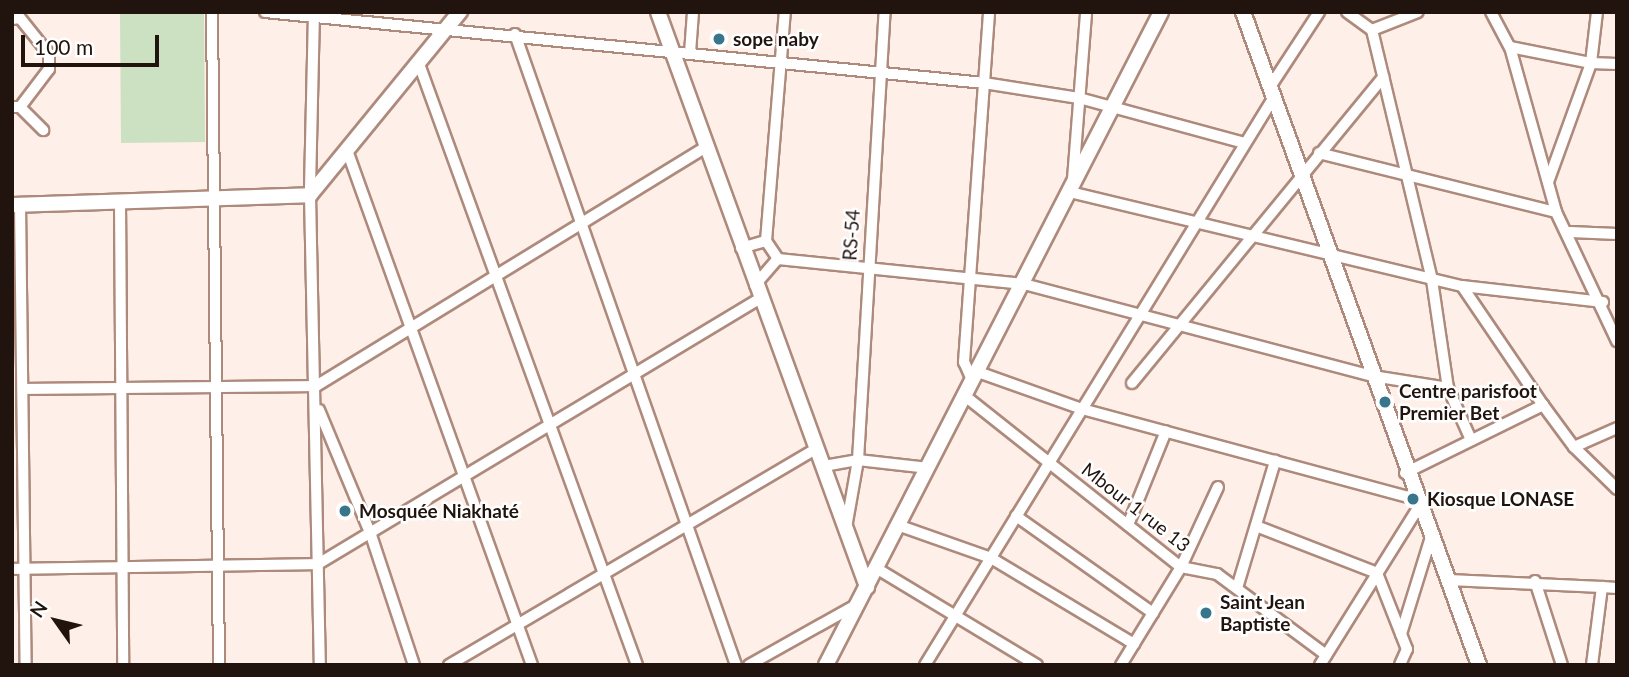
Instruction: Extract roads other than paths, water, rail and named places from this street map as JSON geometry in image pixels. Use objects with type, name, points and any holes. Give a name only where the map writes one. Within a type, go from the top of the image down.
[{"type":"street","points":[[212,12],[219,665]]},
{"type":"street","points":[[265,12],[452,19],[515,34],[781,64],[984,83],[1079,98],[1245,143]]},
{"type":"street","points":[[658,12],[756,293],[817,447],[845,534],[867,587]]},
{"type":"street","points":[[690,54],[693,12]]},
{"type":"street","points":[[778,259],[766,241],[785,12]]},
{"type":"street","name":"RS-54","points":[[845,534],[858,460],[866,268],[885,12]]},
{"type":"street","points":[[989,12],[973,277],[964,362],[975,377],[1417,503]]},
{"type":"street","points":[[1071,190],[1086,12]]},
{"type":"street","points":[[826,665],[1071,190],[1117,107],[1161,12]]},
{"type":"street","points":[[1243,12],[1331,255],[1405,473],[1449,580],[1479,665]]},
{"type":"street","points":[[925,665],[1245,143],[1320,12]]},
{"type":"street","points":[[1347,12],[1372,30],[1432,281],[1448,388],[1471,440]]},
{"type":"street","points":[[1372,30],[1418,12]]},
{"type":"street","points":[[1492,12],[1510,47],[1556,212],[1570,232],[1603,302],[1617,341]]},
{"type":"street","points":[[1548,182],[1591,63],[1597,12]]},
{"type":"street","points":[[314,13],[310,195],[320,665]]},
{"type":"street","points":[[12,19],[20,19],[49,54],[49,69],[16,107],[43,130]]},
{"type":"street","points":[[26,665],[25,389],[16,205],[310,195],[348,153],[452,19]]},
{"type":"street","points":[[515,34],[736,665]]},
{"type":"street","points":[[1510,47],[1591,63],[1617,64]]},
{"type":"street","points":[[419,64],[637,665]]},
{"type":"street","points":[[1132,383],[1302,173],[1384,77]]},
{"type":"street","points":[[25,389],[316,386],[705,148]]},
{"type":"street","points":[[348,153],[414,326],[464,476],[533,665]]},
{"type":"street","points":[[1319,153],[1556,212]]},
{"type":"street","points":[[1071,190],[1432,281],[1603,302]]},
{"type":"street","points":[[120,202],[123,665]]},
{"type":"street","points":[[1570,232],[1617,234]]},
{"type":"street","points":[[741,248],[766,241]]},
{"type":"street","points":[[778,259],[1024,284],[1373,376],[1448,388]]},
{"type":"street","points":[[12,569],[318,564],[371,535],[756,293],[778,259]]},
{"type":"street","points":[[1462,286],[1574,447],[1617,489]]},
{"type":"street","name":"Mbour 1 rue 13","points":[[965,396],[1181,567],[1217,574],[1326,655]]},
{"type":"street","points":[[316,403],[371,535],[414,665]]},
{"type":"street","points":[[1405,473],[1543,405]]},
{"type":"street","points":[[1574,447],[1617,428]]},
{"type":"street","points":[[1128,524],[1166,432]]},
{"type":"street","points":[[449,665],[817,447]]},
{"type":"street","points":[[824,466],[858,460],[929,468]]},
{"type":"street","points":[[1237,588],[1275,461]]},
{"type":"street","points":[[1121,665],[1181,567],[1218,487]]},
{"type":"street","points":[[1320,665],[1417,503]]},
{"type":"street","points":[[1016,516],[1153,613]]},
{"type":"street","points":[[900,526],[990,558],[1134,644]]},
{"type":"street","points":[[1256,526],[1377,573],[1407,649],[1400,665]]},
{"type":"street","points":[[1401,634],[1431,537]]},
{"type":"street","points":[[876,569],[1030,663]]},
{"type":"street","points":[[1449,580],[1535,581],[1617,588]]},
{"type":"street","points":[[1535,581],[1562,665]]},
{"type":"street","points":[[1592,665],[1602,587]]},
{"type":"street","points":[[749,665],[856,605]]},
{"type":"place","name":"sope naby","points":[[719,39]]},
{"type":"place","name":"Centre parisfoot Premier Bet","points":[[1385,402]]},
{"type":"place","name":"Kiosque LONASE","points":[[1413,499]]},
{"type":"place","name":"Mosquée Niakhaté","points":[[345,511]]},
{"type":"place","name":"Saint Jean Baptiste","points":[[1206,613]]}]
